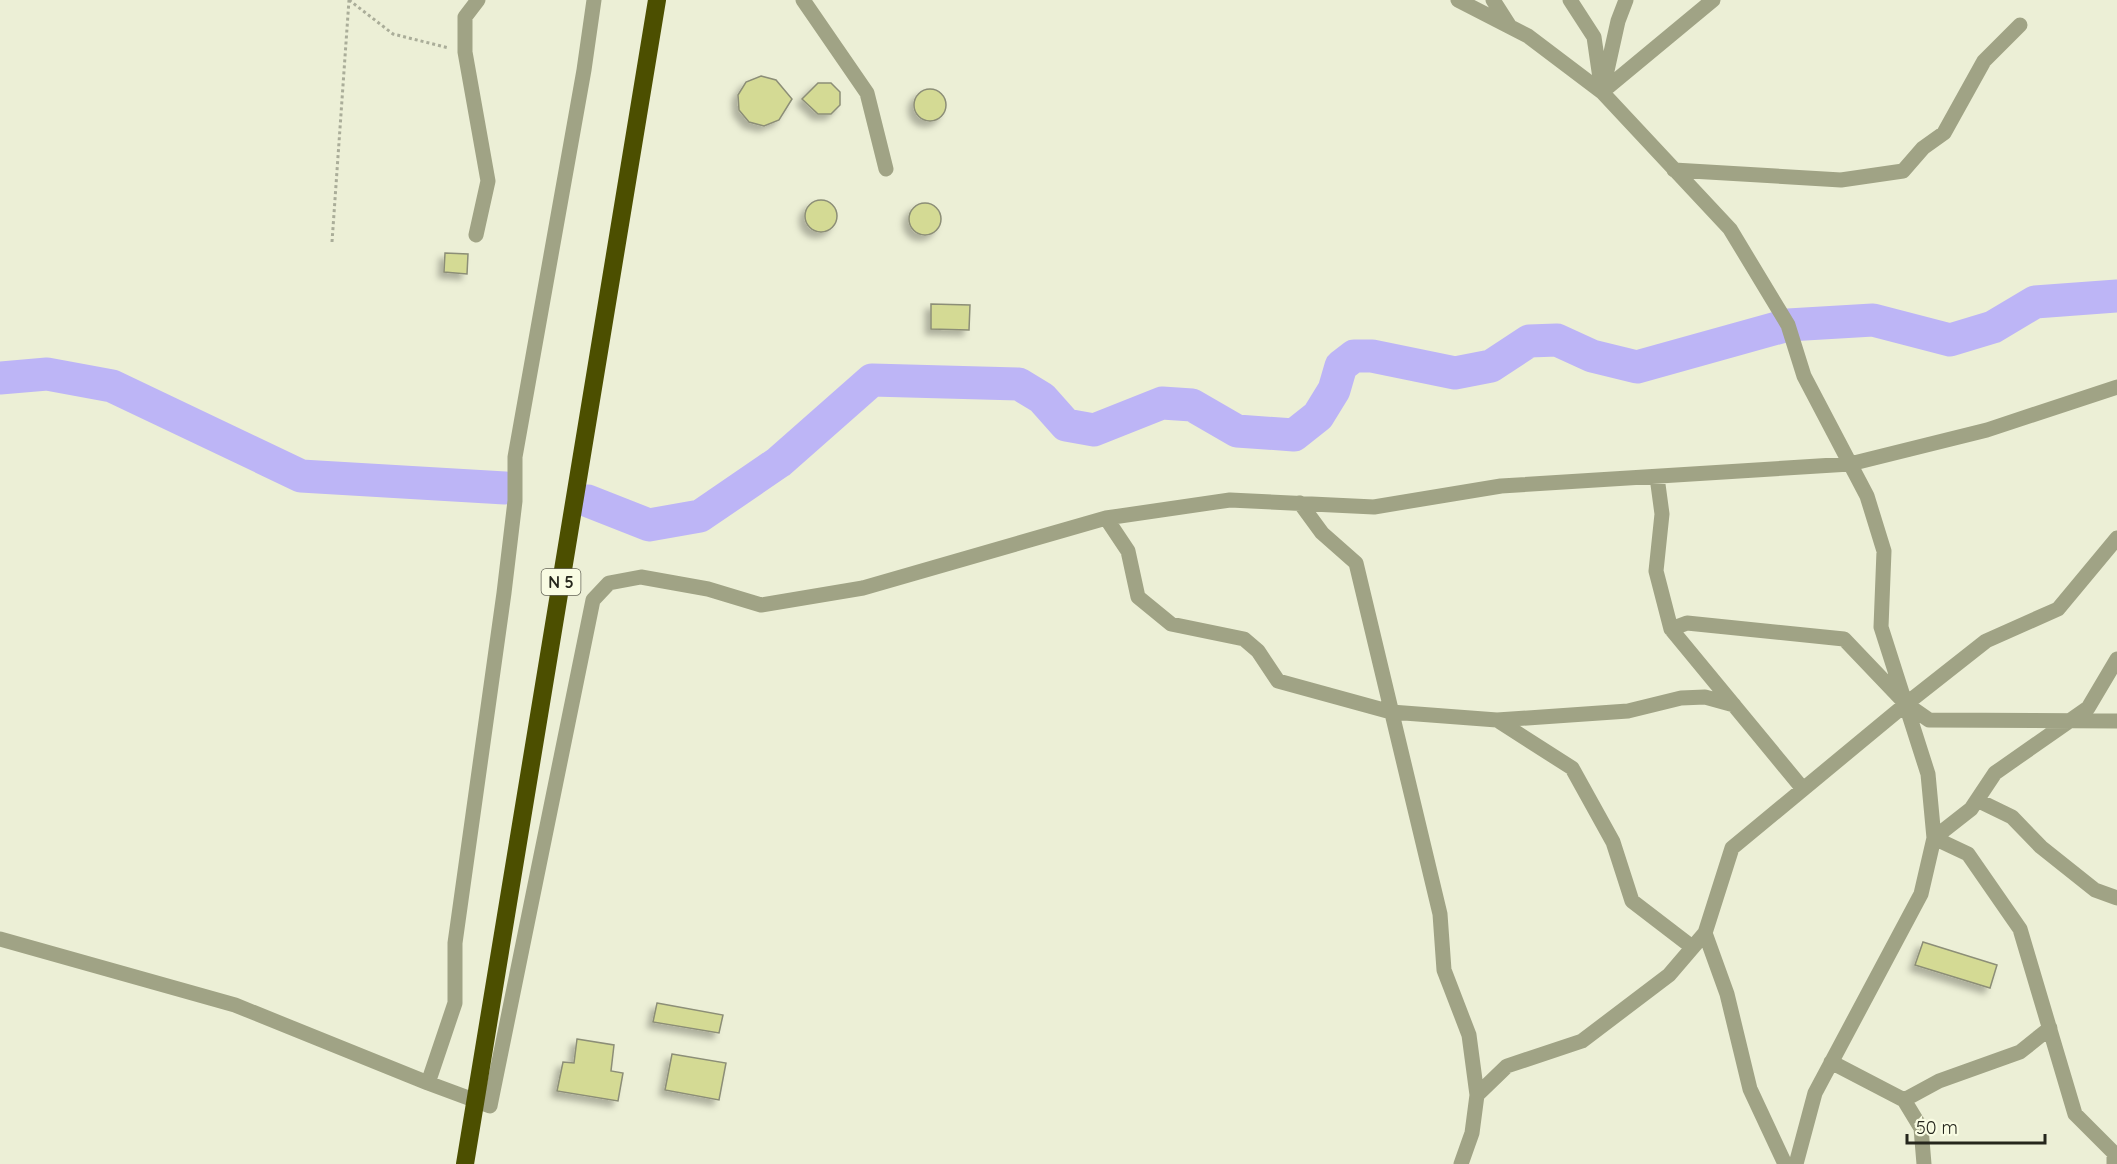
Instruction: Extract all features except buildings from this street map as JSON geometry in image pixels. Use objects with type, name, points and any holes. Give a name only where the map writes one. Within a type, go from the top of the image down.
[{"type":"highway","name":"N 5","points":[[465,1164],[657,0]]},
{"type":"street","points":[[476,235],[488,181],[465,52],[465,17],[478,0]]},
{"type":"street","points":[[428,1083],[455,1003],[455,942],[504,593],[515,501],[515,457],[584,70],[594,0]]},
{"type":"street","points":[[803,0],[867,93],[886,169]]},
{"type":"street","points":[[1458,0],[1528,36],[1602,92],[1730,229],[1788,325],[1804,376],[1867,496],[1884,551],[1881,627],[1928,774],[1934,838],[1920,894],[1815,1093],[1796,1164]]},
{"type":"street","points":[[1493,0],[1510,27]]},
{"type":"street","points":[[1570,0],[1594,37],[1602,92]]},
{"type":"street","points":[[1602,92],[1618,21],[1626,0]]},
{"type":"street","points":[[1602,92],[1713,0]]},
{"type":"street","points":[[1674,170],[1841,180],[1903,171],[1923,147],[1944,133],[1984,61],[2020,24]]},
{"type":"street","points":[[0,939],[235,1005],[490,1106],[593,600],[609,583],[641,577],[708,589],[761,605],[863,588],[1106,518],[1230,500],[1374,507],[1501,486],[1850,464],[1988,430],[2117,387]]},
{"type":"street","points":[[1657,477],[1662,514],[1656,571],[1671,629],[1803,789]]},
{"type":"street","points":[[1300,503],[1322,533],[1356,563],[1440,914],[1444,969],[1469,1035],[1477,1095],[1472,1133],[1461,1164]]},
{"type":"street","points":[[1106,518],[1128,551],[1138,597],[1171,624],[1244,639],[1258,651],[1278,681],[1391,712],[1497,720],[1628,711],[1681,698],[1705,698],[1734,705]]},
{"type":"street","points":[[1477,1095],[1508,1065],[1582,1041],[1669,975],[1705,933],[1732,848],[1986,641],[2058,609],[2117,538]]},
{"type":"street","points":[[1671,629],[1687,623],[1845,639],[1906,704],[1929,720],[2117,721]]},
{"type":"street","points":[[1934,838],[1971,809],[1995,773],[2088,708],[2117,659]]},
{"type":"street","points":[[1497,720],[1572,768],[1613,842],[1632,901],[1692,947]]},
{"type":"street","points":[[1977,800],[2012,817],[2041,847],[2095,890],[2117,898]]},
{"type":"street","points":[[1934,838],[1968,854],[2020,929],[2075,1114],[2114,1153],[2114,1164]]},
{"type":"street","points":[[1705,933],[1727,994],[1750,1089],[1785,1164]]},
{"type":"street","points":[[1904,1100],[1939,1081],[2020,1052],[2050,1028]]},
{"type":"street","points":[[1832,1062],[1904,1100],[1920,1128],[1924,1164]]},
{"type":"path","points":[[349,0],[393,34],[465,52]]},
{"type":"path","points":[[332,242],[349,0]]},
{"type":"waterway","points":[[588,501],[649,525],[700,516],[779,462],[872,380],[1019,384],[1042,398],[1066,425],[1094,430],[1162,403],[1192,405],[1237,431],[1294,435],[1318,416],[1334,390],[1341,366],[1354,356],[1372,356],[1455,373],[1491,366],[1529,341],[1557,340],[1592,356],[1637,367],[1788,325],[1873,320],[1950,340],[1993,327],[2035,302],[2117,296]]},
{"type":"waterway","points":[[0,378],[47,374],[112,386],[301,476],[505,488]]}]
